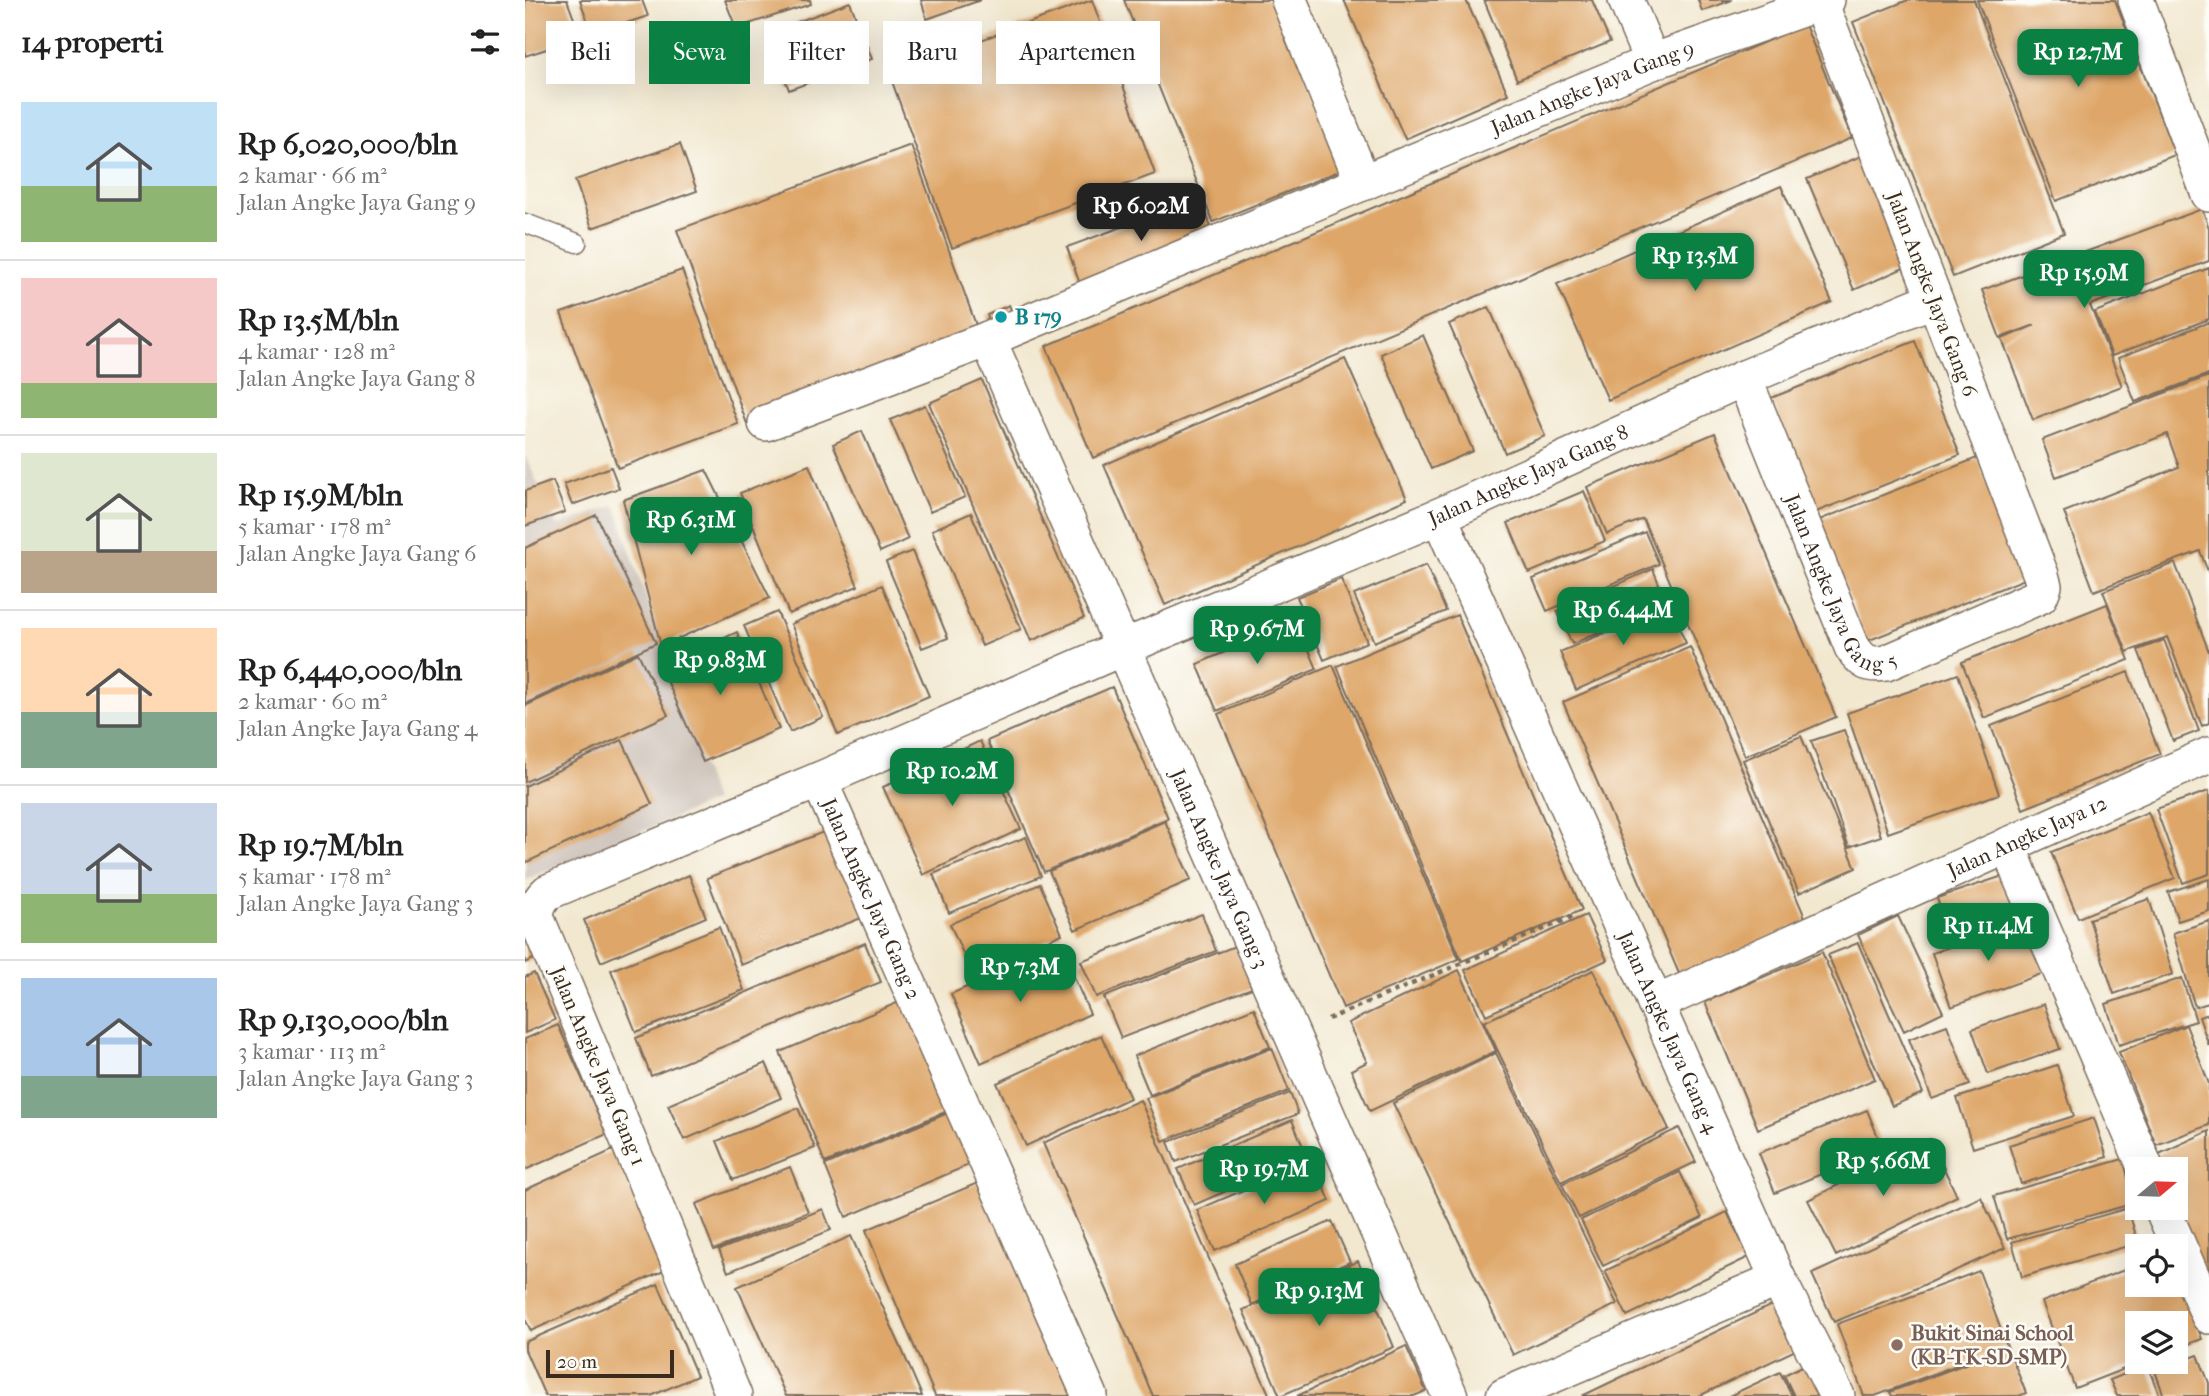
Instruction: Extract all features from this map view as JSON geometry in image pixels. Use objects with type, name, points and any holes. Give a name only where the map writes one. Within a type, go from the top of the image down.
[{"type":"street","points":[[1289,0],[1363,183]]},
{"type":"street","points":[[1626,0],[1652,62]]},
{"type":"street","points":[[2136,0],[2209,194]]},
{"type":"street","name":"Jalan Angke Jaya Gang 9","points":[[766,423],[988,340],[1652,62],[1824,1]]},
{"type":"street","name":"Jalan Angke Jaya Gang 6","points":[[1824,1],[2044,586]]},
{"type":"street","name":"Jalan Angke Jaya Gang 8","points":[[1122,648],[1439,516],[1744,378],[1934,299]]},
{"type":"street","name":"Jalan Angke Jaya Gang 3","points":[[988,340],[1450,1396]]},
{"type":"street","name":"Jalan Angke Jaya Gang 5","points":[[1744,378],[1852,647],[1861,661],[1871,665],[1887,663],[2031,601],[2040,596],[2044,586]]},
{"type":"street","name":"Jalan Angke Jaya Gang 4","points":[[1439,516],[1778,1279],[1837,1396]]},
{"type":"street","name":"Jalan Angke Jaya Gang 2","points":[[1090,1396],[819,780],[1122,648]]},
{"type":"street","name":"Jalan Angke Jaya 12","points":[[1655,1004],[2209,755]]},
{"type":"street","name":"Jalan Angke Jaya Gang 1","points":[[734,1396],[536,917],[537,905],[548,892],[819,780]]},
{"type":"street","points":[[2008,845],[2141,1157]]},
{"type":"street","points":[[2167,1220],[2209,1316]]},
{"type":"street","points":[[1504,1396],[1778,1279]]},
{"type":"lane","points":[[525,223],[577,243]]},
{"type":"path","points":[[1292,1034],[1611,901]]},
{"type":"shaded area","points":[[525,455],[557,526],[615,505],[714,801],[525,880]]},
{"type":"building","points":[[525,0],[567,0],[575,21],[546,21],[546,49],[525,56]]},
{"type":"building","points":[[580,0],[642,0],[648,16],[632,21],[587,21]]},
{"type":"building","points":[[725,0],[810,0],[811,4],[750,24],[750,21],[733,21]]},
{"type":"building","points":[[921,0],[981,0],[927,19]]},
{"type":"building","points":[[1092,0],[1100,21],[1034,21]]},
{"type":"building","points":[[1124,0],[1276,0],[1344,169],[1213,222],[1158,84],[1160,84],[1160,21],[1132,21]]},
{"type":"building","points":[[1344,0],[1466,0],[1508,94],[1405,139]]},
{"type":"building","points":[[1484,0],[1592,0],[1610,42],[1517,80]]},
{"type":"building","points":[[1698,0],[1732,0],[1702,11]]},
{"type":"building","points":[[1908,0],[1974,0],[2064,233],[1953,277],[1853,22]]},
{"type":"building","points":[[1977,0],[2115,0],[2175,155],[2056,201]]},
{"type":"building","points":[[850,2],[857,21],[800,21]]},
{"type":"building","points":[[1805,25],[1852,138],[1093,458],[1046,346]]},
{"type":"building","points":[[996,35],[996,84],[1122,84],[1155,174],[952,248],[893,84],[982,84],[982,40]]},
{"type":"building","points":[[787,84],[805,84],[789,90]]},
{"type":"building","points":[[680,144],[697,191],[592,228],[575,180]]},
{"type":"building","points":[[911,145],[981,339],[747,424],[677,230]]},
{"type":"building","points":[[1868,153],[1915,263],[1854,290],[1807,179]]},
{"type":"building","points":[[1781,186],[1832,302],[1608,400],[1557,284]]},
{"type":"building","points":[[1201,198],[1215,239],[1081,287],[1067,247]]},
{"type":"building","points":[[2202,209],[2209,228],[2209,261],[2090,305],[2122,386],[2033,420],[2002,339],[2035,325],[2000,338],[1982,290]]},
{"type":"building","points":[[2209,268],[2209,319],[2112,356],[2095,312]]},
{"type":"building","points":[[682,270],[738,424],[618,468],[561,313]]},
{"type":"building","name":"B 179","points":[[1009,305],[1016,320],[993,330],[987,315]]},
{"type":"building","points":[[1489,307],[1545,436],[1505,453],[1449,324]]},
{"type":"building","points":[[2209,322],[2209,374],[2135,402],[2118,358]]},
{"type":"building","points":[[1423,335],[1473,451],[1431,469],[1381,354]]},
{"type":"building","points":[[1915,341],[1960,455],[1816,512],[1771,398]]},
{"type":"building","points":[[1345,359],[1407,499],[1165,605],[1104,465]]},
{"type":"building","points":[[2209,376],[2209,574],[2200,551],[2094,591],[2064,512],[2179,467],[2167,434],[2056,477],[2042,440]]},
{"type":"building","points":[[982,380],[1084,618],[1031,641],[929,403]]},
{"type":"building","points":[[925,405],[965,497],[930,512],[890,420]]},
{"type":"building","points":[[862,431],[908,539],[880,552],[833,444]]},
{"type":"building","points":[[1715,433],[1836,717],[1745,756],[1643,519],[1607,534],[1587,487]]},
{"type":"building","points":[[1977,458],[2025,579],[1867,641],[1819,520]]},
{"type":"building","points":[[809,465],[858,586],[789,614],[740,493]]},
{"type":"building","points":[[611,467],[619,488],[572,505],[564,484]]},
{"type":"building","points":[[706,470],[770,598],[661,646],[623,500]]},
{"type":"building","points":[[553,481],[565,512],[525,526],[525,491]]},
{"type":"building","points":[[1584,491],[1605,541],[1529,573],[1508,523]]},
{"type":"building","points":[[971,513],[1021,629],[982,646],[932,530]]},
{"type":"building","points":[[596,515],[656,643],[525,704],[525,548]]},
{"type":"building","points":[[1645,532],[1659,564],[1547,611],[1533,579]]},
{"type":"building","points":[[912,551],[948,638],[922,648],[886,562]]},
{"type":"building","points":[[2175,563],[2209,652],[2209,723],[2202,726],[2167,637],[2127,652],[2103,591]]},
{"type":"building","points":[[1426,565],[1446,611],[1374,642],[1354,595]]},
{"type":"building","points":[[1653,569],[1667,604],[1572,644],[1557,611]]},
{"type":"building","points":[[1341,579],[1367,642],[1324,660],[1297,597]]},
{"type":"building","points":[[882,585],[929,696],[838,735],[791,624]]},
{"type":"building","points":[[2107,604],[2129,660],[1984,718],[1962,662]]},
{"type":"building","points":[[1669,605],[1686,643],[1576,690],[1560,652]]},
{"type":"building","points":[[777,612],[823,717],[790,732],[744,626]]},
{"type":"building","points":[[1457,615],[1582,910],[1462,961],[1337,666]]},
{"type":"building","points":[[1297,621],[1317,669],[1217,711],[1197,664]]},
{"type":"building","points":[[737,632],[779,729],[703,762],[661,667]]},
{"type":"building","points":[[2164,640],[2199,731],[2173,741],[2138,650]]},
{"type":"building","points":[[1690,647],[1807,922],[1680,976],[1563,702]]},
{"type":"building","points":[[638,653],[668,715],[525,782],[525,706]]},
{"type":"building","points":[[1333,665],[1459,959],[1343,1008],[1218,714]]},
{"type":"building","points":[[2128,672],[2160,754],[2023,809],[1991,726]]},
{"type":"building","points":[[1958,674],[1999,794],[1888,833],[1847,713]]},
{"type":"building","points":[[1112,687],[1168,818],[1044,872],[987,741]]},
{"type":"building","points":[[1844,730],[1881,836],[1849,847],[1811,741]]},
{"type":"building","points":[[1801,736],[1856,868],[1799,893],[1743,760]]},
{"type":"building","points":[[622,740],[652,804],[525,863],[525,786]]},
{"type":"building","points":[[980,741],[1021,829],[923,875],[883,787]]},
{"type":"building","points":[[2209,791],[2209,874],[2183,883],[2156,809]]},
{"type":"building","points":[[2148,812],[2175,878],[2078,918],[2051,852]]},
{"type":"building","points":[[1165,821],[1191,880],[1075,930],[1049,871]]},
{"type":"building","points":[[831,829],[864,917],[741,965],[707,878]]},
{"type":"building","points":[[1026,837],[1041,876],[949,913],[933,874]]},
{"type":"building","points":[[689,875],[706,917],[601,962],[584,920]]},
{"type":"building","points":[[2006,875],[2018,912],[1949,935],[1937,898]]},
{"type":"building","points":[[2209,879],[2209,911],[2178,921],[2168,892]]},
{"type":"building","points":[[1040,884],[1062,934],[972,974],[950,924]]},
{"type":"building","points":[[2149,899],[2173,974],[2114,994],[2089,919]]},
{"type":"building","points":[[1202,914],[1216,951],[1096,997],[1081,961]]},
{"type":"building","points":[[1586,915],[1607,960],[1486,1015],[1465,970]]},
{"type":"building","points":[[1898,916],[1943,1012],[1904,1031],[1858,935]]},
{"type":"building","points":[[2025,920],[2044,973],[1951,1007],[1932,953]]},
{"type":"building","points":[[2209,921],[2209,1003],[2195,1007],[2173,933]]},
{"type":"building","points":[[719,927],[744,990],[636,1032],[611,970]]},
{"type":"building","points":[[525,930],[538,957],[525,963]]},
{"type":"building","points":[[865,943],[881,982],[651,1076],[636,1038]]},
{"type":"building","points":[[1858,943],[1923,1093],[1892,1106],[1828,955]]},
{"type":"building","points":[[1060,945],[1090,1014],[981,1063],[951,994]]},
{"type":"building","points":[[1235,946],[1252,988],[1121,1038],[1104,997]]},
{"type":"building","points":[[1822,952],[1875,1079],[1758,1129],[1705,1002]]},
{"type":"building","points":[[1459,970],[1496,1051],[1370,1111],[1351,1070],[1367,1062],[1348,1023]]},
{"type":"building","points":[[1593,970],[1669,1129],[1561,1182],[1484,1022]]},
{"type":"building","points":[[534,973],[555,1020],[525,1033],[525,977]]},
{"type":"building","points":[[2182,978],[2196,1021],[2119,1045],[2106,1004]]},
{"type":"building","points":[[904,1000],[950,1110],[825,1163],[780,1052]]},
{"type":"building","points":[[2044,1004],[2060,1049],[1988,1074],[1972,1029]]},
{"type":"building","points":[[1254,1008],[1270,1047],[1150,1095],[1134,1056]]},
{"type":"building","points":[[2209,1014],[2209,1046],[2199,1017]]},
{"type":"building","points":[[558,1025],[607,1134],[525,1170],[525,1039]]},
{"type":"building","points":[[1947,1025],[1970,1085],[1932,1099],[1909,1039]]},
{"type":"building","points":[[2186,1025],[2209,1084],[2209,1125],[2156,1145],[2119,1052]]},
{"type":"building","points":[[1101,1035],[1130,1098],[1026,1146],[997,1083]]},
{"type":"building","points":[[1272,1048],[1289,1091],[1163,1141],[1146,1098]]},
{"type":"building","points":[[1496,1053],[1617,1304],[1513,1355],[1393,1103]]},
{"type":"building","points":[[766,1063],[781,1098],[684,1140],[668,1105]]},
{"type":"building","points":[[2057,1065],[2074,1116],[1973,1148],[1957,1098]]},
{"type":"building","points":[[1290,1093],[1298,1114],[1176,1162],[1168,1142]]},
{"type":"building","points":[[1140,1100],[1270,1396],[1153,1396],[1043,1143]]},
{"type":"building","points":[[962,1107],[983,1159],[846,1217],[825,1165]]},
{"type":"building","points":[[798,1108],[815,1148],[733,1180],[717,1141]]},
{"type":"building","points":[[1867,1110],[1883,1149],[1775,1193],[1759,1153]]},
{"type":"building","points":[[2094,1118],[2107,1157],[2021,1184],[2009,1145]]},
{"type":"building","points":[[1292,1120],[1307,1156],[1194,1205],[1178,1169]]},
{"type":"building","points":[[1679,1128],[1696,1162],[1579,1218],[1562,1184]]},
{"type":"building","points":[[2209,1131],[2209,1294],[2188,1241],[2188,1234],[2185,1234],[2180,1220],[2188,1220],[2188,1157],[2152,1157]]},
{"type":"building","points":[[1930,1139],[1957,1196],[1836,1256],[1808,1200]]},
{"type":"building","points":[[613,1150],[666,1270],[531,1331],[525,1319],[525,1190]]},
{"type":"building","points":[[2123,1159],[2125,1166],[2125,1206],[2007,1239],[1994,1196]]},
{"type":"building","points":[[1313,1160],[1330,1201],[1215,1251],[1197,1210]]},
{"type":"building","points":[[790,1167],[808,1212],[714,1250],[696,1204]]},
{"type":"building","points":[[1680,1172],[1702,1218],[1603,1266],[1581,1220]]},
{"type":"building","points":[[987,1179],[1077,1396],[935,1396],[884,1275],[866,1230]]},
{"type":"building","points":[[1981,1197],[2005,1248],[1834,1322],[1812,1274]]},
{"type":"building","points":[[823,1209],[831,1230],[728,1272],[719,1250]]},
{"type":"building","points":[[2125,1209],[2125,1220],[2131,1220],[2135,1234],[2125,1234],[2125,1247],[2022,1277],[2012,1242]]},
{"type":"building","points":[[1727,1212],[1749,1257],[1627,1316],[1605,1271]]},
{"type":"building","points":[[1332,1221],[1350,1262],[1252,1305],[1235,1264]]},
{"type":"building","points":[[851,1236],[922,1396],[786,1396],[737,1287]]},
{"type":"building","points":[[1358,1261],[1394,1347],[1280,1396],[1243,1310]]},
{"type":"building","points":[[2125,1270],[2125,1297],[2186,1297],[2202,1339],[2188,1344],[2188,1311],[2125,1311],[2125,1369],[2075,1388],[2042,1302]]},
{"type":"building","name":"Bukit Sinai School (KB-TK-SD-SMP)","points":[[1979,1271],[2007,1346],[1875,1396],[1864,1396],[1837,1324]]},
{"type":"building","points":[[658,1284],[697,1376],[651,1396],[545,1396],[525,1350],[525,1342]]},
{"type":"building","points":[[1780,1301],[1802,1347],[1699,1396],[1582,1396]]},
{"type":"building","points":[[1406,1346],[1426,1391],[1414,1396],[1297,1396]]},
{"type":"building","points":[[2008,1348],[2026,1393],[2019,1396],[1892,1396],[1890,1392]]},
{"type":"building","points":[[2198,1355],[2209,1383],[2209,1396],[2164,1396],[2156,1374],[2188,1374],[2188,1359]]},
{"type":"building","points":[[1814,1360],[1831,1396],[1794,1396],[1784,1375]]},
{"type":"building","points":[[1780,1372],[1792,1396],[1729,1396]]},
{"type":"building","points":[[2125,1374],[2151,1374],[2160,1396],[2117,1396],[2110,1380]]},
{"type":"place","name":"B 179","points":[[1001,317]]},
{"type":"place","name":"Bukit Sinai School (KB-TK-SD-SMP)","points":[[1897,1345]]}]
